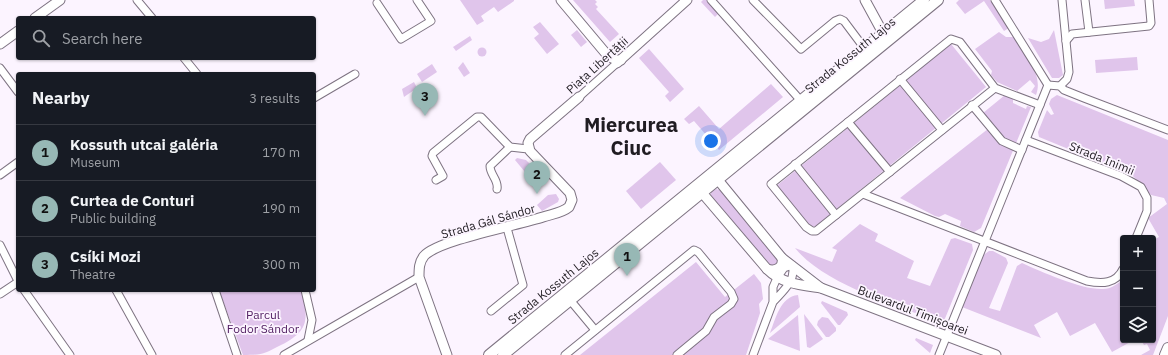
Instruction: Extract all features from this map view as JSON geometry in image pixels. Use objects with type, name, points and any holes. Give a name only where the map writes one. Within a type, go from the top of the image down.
[{"type":"main road","name":"Strada Kossuth Lajos","points":[[716,177],[801,101],[924,0]]},
{"type":"main road","name":"Strada Kossuth Lajos","points":[[488,355],[625,250],[716,177],[797,116],[938,0]]},
{"type":"main road","name":"Strada Kossuth Lajos","points":[[503,355],[570,300],[625,250]]},
{"type":"main road","points":[[1166,355],[1168,348]]},
{"type":"street","points":[[38,16],[60,0]]},
{"type":"street","points":[[137,0],[150,16]]},
{"type":"street","points":[[376,3],[401,39],[431,21],[417,0]]},
{"type":"street","points":[[561,0],[608,56],[619,61]]},
{"type":"street","name":"Piața Libertății","points":[[528,148],[530,139],[687,0]]},
{"type":"street","points":[[711,0],[801,101]]},
{"type":"street","points":[[753,0],[802,49],[835,21],[840,19],[844,21],[865,48]]},
{"type":"street","points":[[995,0],[1048,85]]},
{"type":"street","points":[[1060,86],[1067,79],[1069,72],[1062,0]]},
{"type":"street","points":[[1085,0],[1089,32]]},
{"type":"street","points":[[1066,41],[1070,35],[1150,25],[1149,0]]},
{"type":"street","points":[[868,1],[883,33]]},
{"type":"street","points":[[0,44],[16,32]]},
{"type":"street","points":[[995,88],[816,231],[812,231],[806,227],[771,184],[947,41],[956,39],[960,42],[995,88],[1040,105]]},
{"type":"street","points":[[186,60],[195,72]]},
{"type":"street","points":[[0,68],[16,89]]},
{"type":"street","points":[[316,97],[355,74]]},
{"type":"street","points":[[900,79],[942,130]]},
{"type":"street","points":[[1048,85],[1060,86],[1064,90],[1168,130]]},
{"type":"street","points":[[939,355],[1048,85]]},
{"type":"street","name":"Strada Kossuth Lajos","points":[[797,116],[801,101]]},
{"type":"street","points":[[972,105],[1002,141],[1022,150]]},
{"type":"street","points":[[436,180],[443,176],[432,156],[436,150],[475,118],[481,117],[510,147],[528,148]]},
{"type":"street","points":[[848,122],[890,172]]},
{"type":"street","name":"Strada Inimii","points":[[1026,140],[1121,176],[1141,187],[1147,198],[1147,210],[1137,235]]},
{"type":"street","points":[[497,189],[497,180],[490,167],[510,147]]},
{"type":"street","name":"Strada Gál Sándor","points":[[419,277],[419,270],[422,260],[431,251],[476,235],[507,228],[565,210],[571,204],[572,199],[570,194],[528,148]]},
{"type":"street","points":[[0,175],[16,163]]},
{"type":"street","points":[[795,164],[836,215]]},
{"type":"street","name":"Bulevardul Timișoarei","points":[[716,177],[782,258],[821,288]]},
{"type":"street","name":"Bulevardul Timișoarei","points":[[700,190],[767,269],[777,278],[793,284],[821,288],[996,355]]},
{"type":"street","points":[[863,194],[1093,282],[1110,282],[1122,271]]},
{"type":"street","points":[[491,311],[523,285],[507,228]]},
{"type":"street","points":[[0,245],[16,277]]},
{"type":"street","points":[[565,355],[691,251],[696,250],[732,293],[734,299],[731,304],[711,321],[706,331],[677,355]]},
{"type":"street","points":[[753,355],[773,302],[773,287],[767,269],[774,270],[780,268],[783,264],[782,258]]},
{"type":"street","points":[[773,287],[784,268],[792,265],[793,284],[773,302]]},
{"type":"street","points":[[793,284],[793,276],[795,273],[801,272]]},
{"type":"street","points":[[284,355],[419,277],[447,355]]},
{"type":"street","points":[[0,294],[16,282]]},
{"type":"street","points":[[25,292],[70,355]]},
{"type":"street","points":[[117,292],[152,355]]},
{"type":"street","points":[[215,292],[237,355]]},
{"type":"street","points":[[305,292],[312,320],[308,340]]},
{"type":"street","points":[[570,300],[595,330]]},
{"type":"green space","points":[[460,0],[514,1],[498,12],[494,7],[481,16],[484,21],[477,25]]},
{"type":"green space","points":[[573,0],[595,0],[597,2],[595,4],[598,7],[596,9],[619,34],[610,42]]},
{"type":"green space","points":[[703,0],[707,0],[719,13],[715,17],[701,2]]},
{"type":"green space","points":[[959,0],[990,0],[1009,28],[1004,31],[984,1],[965,14],[956,3]]},
{"type":"green space","points":[[1104,0],[1134,0],[1135,6],[1105,9]]},
{"type":"green space","points":[[540,22],[559,44],[547,54],[534,38],[539,34],[533,27]]},
{"type":"green space","points":[[577,30],[587,42],[581,47],[571,35]]},
{"type":"green space","points":[[1054,30],[1063,75],[1059,78],[1052,78],[1028,38],[1041,42],[1049,39]]},
{"type":"green space","points":[[999,32],[1006,37],[1014,37],[1032,64],[1037,79],[1038,87],[1036,95],[1031,92],[1035,86],[1030,80],[1017,91],[997,82],[991,75],[992,71],[975,49]]},
{"type":"green space","points":[[470,36],[472,40],[456,51],[453,47]]},
{"type":"green space","points":[[951,44],[986,87],[816,226],[808,227],[774,188]]},
{"type":"green space","points":[[482,47],[487,52],[482,57],[477,52]]},
{"type":"green space","points":[[649,49],[684,89],[670,102],[665,96],[669,92],[639,58]]},
{"type":"green space","points":[[1137,57],[1138,70],[1096,73],[1095,60]]},
{"type":"green space","points":[[463,62],[470,73],[464,77],[458,68]]},
{"type":"green space","points":[[432,64],[437,72],[422,82],[417,74]]},
{"type":"green space","points":[[414,82],[417,88],[404,97],[402,89]]},
{"type":"green space","points":[[771,84],[783,97],[719,150],[694,121],[689,124],[684,119],[699,106],[719,129]]},
{"type":"green space","points":[[1005,95],[1013,99],[1013,103],[1026,109],[1027,106],[1031,107],[981,228],[974,232],[960,226],[961,221],[945,214],[939,217],[935,216],[900,198],[993,125],[983,113]]},
{"type":"green space","points":[[1057,95],[1168,140],[1168,316],[1153,355],[1141,355],[1150,350],[1147,344],[1144,345],[1143,343],[1156,343],[1156,238],[1159,237],[1148,218],[1167,204],[1164,198],[1151,195],[1132,175],[1039,137],[1038,132],[1047,110],[1051,115],[1054,114],[1049,104],[1051,99]]},
{"type":"green space","points":[[517,158],[526,160],[532,166],[525,172],[515,160]]},
{"type":"green space","points":[[660,162],[676,180],[641,209],[626,191]]},
{"type":"green space","points":[[716,189],[720,190],[776,256],[778,259],[777,266],[770,265],[711,197],[711,192]]},
{"type":"green space","points":[[556,194],[559,199],[558,202],[542,211],[537,205],[548,195]]},
{"type":"green space","points":[[860,224],[878,234],[875,241],[914,261],[907,278],[930,286],[951,239],[955,238],[972,244],[973,250],[944,321],[939,322],[882,301],[842,283],[808,261],[795,248],[832,262],[837,250],[832,248]]},
{"type":"green space","points":[[989,251],[993,251],[1006,258],[1008,263],[989,308],[1000,311],[1017,266],[1022,263],[1073,284],[1094,289],[1109,288],[1120,282],[1120,343],[1128,343],[1112,352],[1095,323],[1070,336],[1057,312],[1034,325],[1041,338],[962,307],[982,256]]},
{"type":"green space","points":[[696,262],[725,297],[754,274],[761,283],[763,299],[759,304],[760,313],[746,355],[580,355]]},
{"type":"green space","name":"Parcul Fodor Sándor","points":[[220,292],[302,292],[306,316],[302,329],[297,335],[267,352],[255,355],[243,355]]},
{"type":"green space","points":[[798,295],[800,307],[770,333],[783,304],[792,297]]},
{"type":"green space","points":[[822,301],[847,312],[848,315],[840,325],[838,325],[821,303]]},
{"type":"green space","points":[[804,314],[823,339],[810,348],[807,347]]},
{"type":"green space","points":[[798,315],[800,351],[768,339]]},
{"type":"green space","points":[[822,317],[828,318],[836,328],[836,331],[829,337],[826,337],[817,325],[818,321]]},
{"type":"green space","points":[[916,338],[933,345],[930,353],[915,340]]},
{"type":"place","name":"Csíki Mozi","points":[[425,116]]},
{"type":"place","name":"Curtea de Conturi","points":[[537,194]]},
{"type":"place","name":"Kossuth utcai galéria","points":[[627,276]]},
{"type":"district","name":"Miercurea Ciuc","points":[[631,136]]}]
